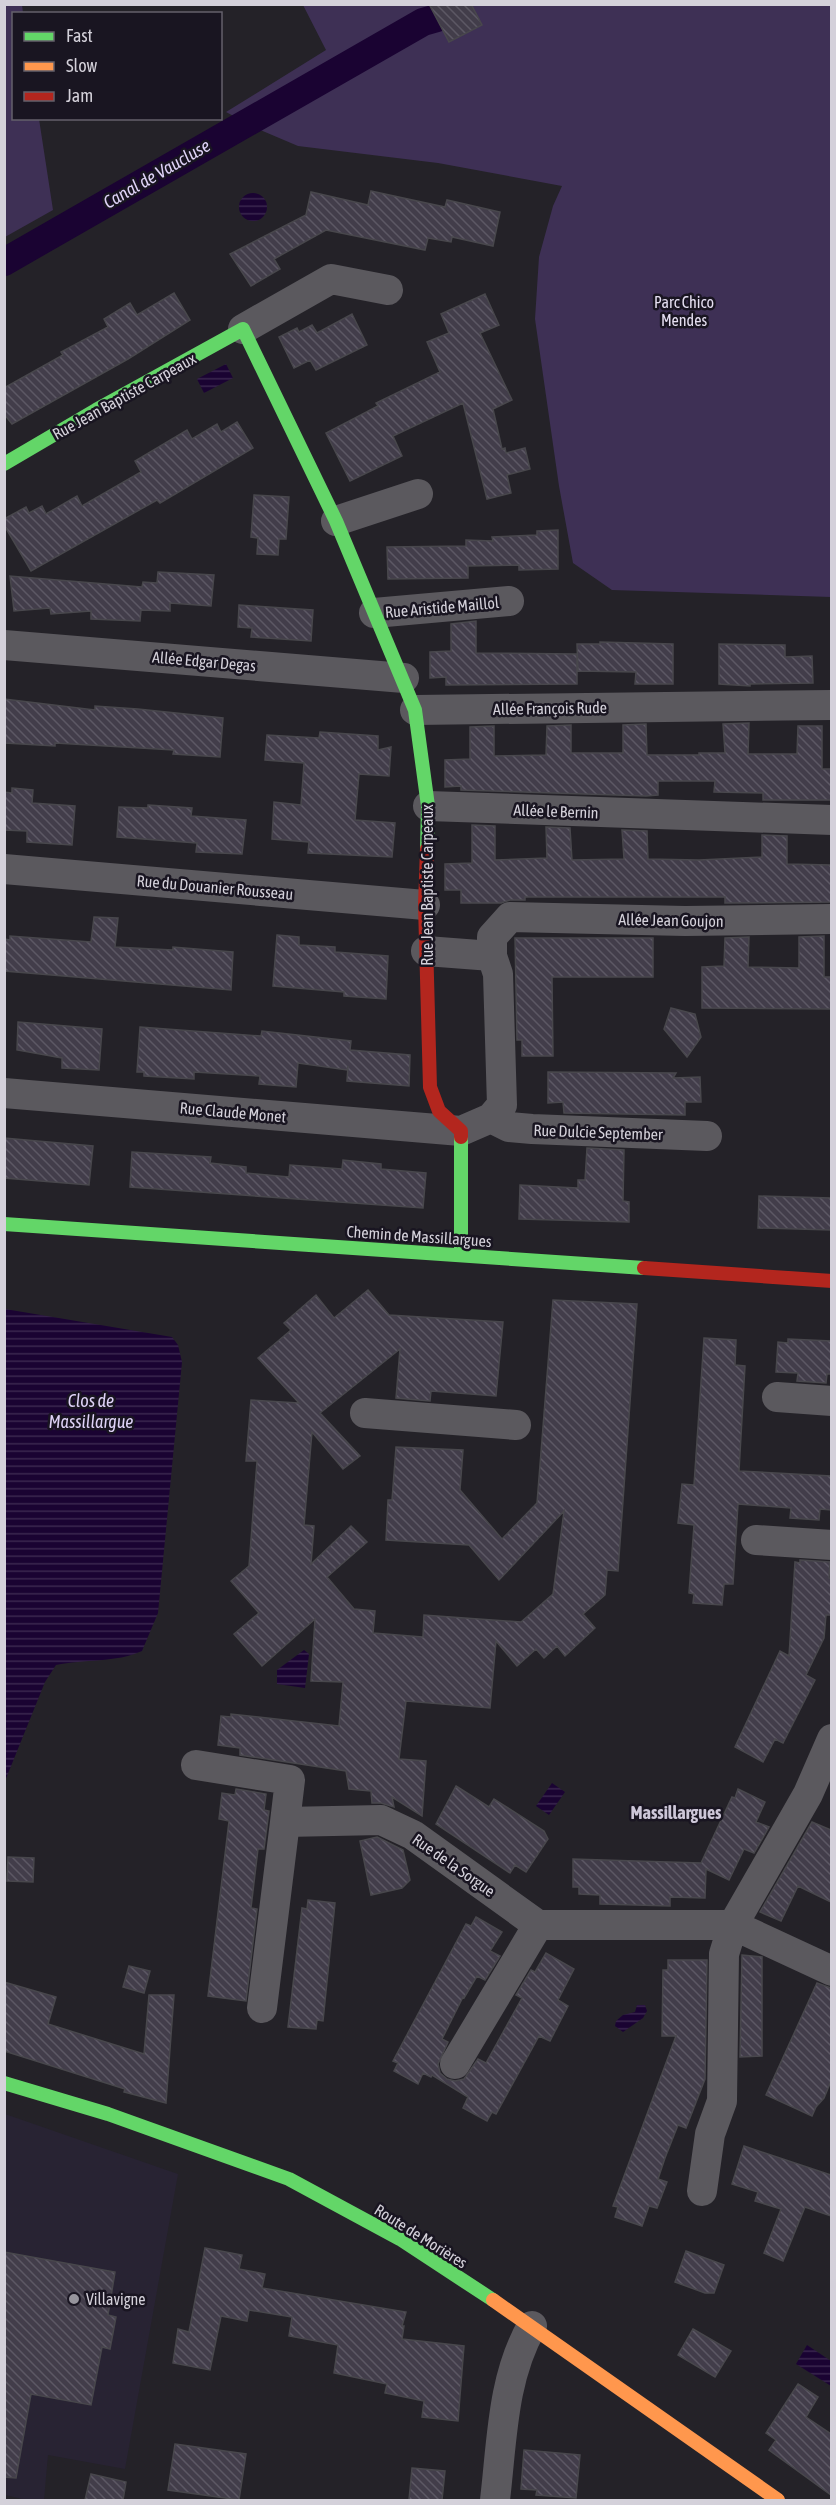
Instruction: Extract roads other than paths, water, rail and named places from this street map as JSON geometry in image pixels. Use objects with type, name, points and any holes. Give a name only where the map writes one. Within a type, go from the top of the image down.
[{"type":"street","name":"Rue Jean Baptiste Carpeaux","points":[[4,464],[96,410],[332,279],[388,290]]},
{"type":"street","name":"Rue Jean Baptiste Carpeaux","points":[[243,329],[336,521],[416,710],[428,806],[425,904],[430,1087],[439,1111],[461,1131]]},
{"type":"street","points":[[336,521],[418,494]]},
{"type":"street","name":"Rue Aristide Maillol","points":[[374,613],[509,601]]},
{"type":"street","name":"Allée Edgar Degas","points":[[4,645],[404,678]]},
{"type":"street","name":"Allée François Rude","points":[[416,710],[831,705]]},
{"type":"street","name":"Allée le Bernin","points":[[428,806],[831,820]]},
{"type":"street","name":"Rue du Douanier Rousseau","points":[[4,869],[425,904]]},
{"type":"street","name":"Allée Jean Goujon","points":[[492,956],[492,937],[510,917],[685,921],[831,919]]},
{"type":"street","points":[[426,951],[492,956],[498,974],[502,1105],[491,1118],[461,1131],[461,1255]]},
{"type":"street","name":"Rue Claude Monet","points":[[4,1093],[461,1131]]},
{"type":"street","name":"Rue Dulcie September","points":[[491,1118],[509,1127],[532,1129],[707,1136]]},
{"type":"street","name":"Chemin de Massillargues","points":[[4,1224],[831,1281]]},
{"type":"street","points":[[777,1397],[831,1401]]},
{"type":"street","points":[[365,1413],[516,1425]]},
{"type":"street","points":[[756,1540],[831,1545]]},
{"type":"street","points":[[702,2191],[710,2134],[722,2101],[724,1954],[733,1924],[808,1794],[831,1738]]},
{"type":"street","points":[[196,1765],[290,1780],[262,2008]]},
{"type":"street","name":"Rue de la Sorgue","points":[[285,1822],[381,1820],[413,1835],[538,1925]]},
{"type":"street","points":[[455,2064],[538,1925],[733,1924],[831,1971]]},
{"type":"street","name":"Route de Morières","points":[[4,2083],[108,2114],[289,2179],[400,2239],[532,2326],[778,2500]]},
{"type":"street","points":[[495,2500],[510,2375],[532,2326]]},
{"type":"water","points":[[253,193],[263,197],[267,207],[263,217],[253,221],[243,217],[239,207],[243,197]]},
{"type":"water","points":[[226,364],[233,378],[204,393],[197,379]]},
{"type":"water","name":"Clos de Massillargue","points":[[5,1309],[172,1337],[178,1345],[182,1362],[158,1613],[142,1651],[111,1659],[56,1665],[45,1682],[5,1781]]},
{"type":"water","points":[[304,1650],[309,1654],[305,1688],[277,1684],[277,1670]]},
{"type":"water","points":[[552,1783],[565,1792],[549,1815],[536,1806]]},
{"type":"water","points":[[637,2005],[645,2005],[647,2011],[643,2018],[623,2032],[615,2026],[616,2021],[623,2015],[635,2012]]},
{"type":"water","points":[[807,2345],[831,2361],[831,2386],[796,2364]]},
{"type":"waterway","name":"Canal de Vaucluse","points":[[4,262],[423,22],[437,18]]},
{"type":"place","name":"Villavigne","points":[[74,2299]]},
{"type":"district","name":"Massillargues","points":[[676,1813]]},
{"type":"park label","name":"Parc Chico Mendes","points":[[684,311]]}]
